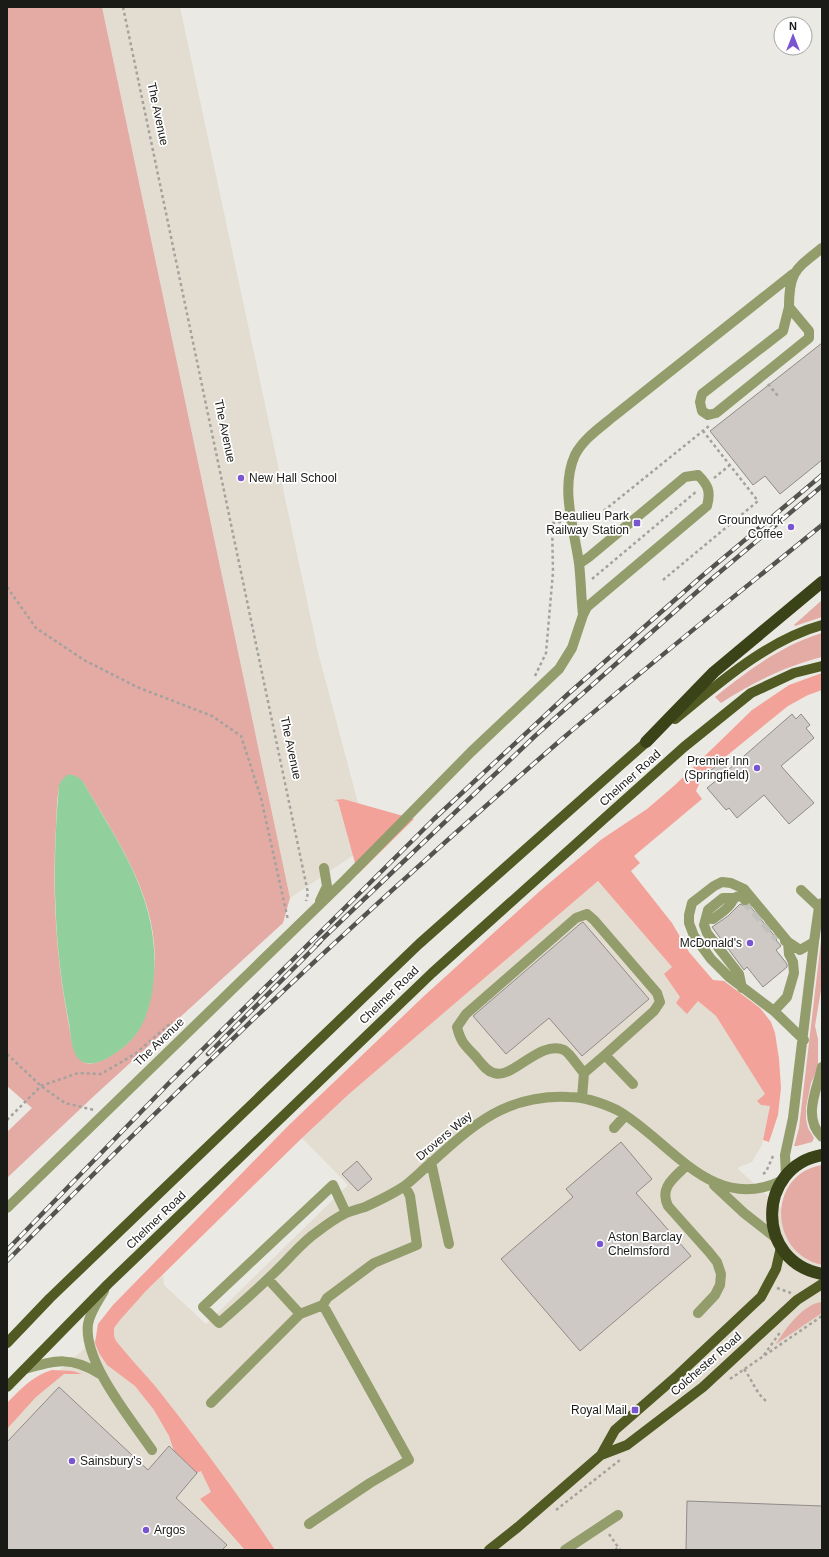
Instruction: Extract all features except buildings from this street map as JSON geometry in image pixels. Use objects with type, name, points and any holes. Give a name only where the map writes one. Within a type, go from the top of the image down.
[{"type":"highway","points":[[646,742],[714,672],[822,582]]},
{"type":"highway","points":[[822,1155],[807,1159],[799,1164],[784,1179],[775,1195],[771,1213],[772,1222],[779,1243],[788,1256],[805,1269],[822,1274]]},
{"type":"main road","name":"Chelmer Road","points":[[7,1343],[50,1298],[419,944],[646,742],[721,681],[756,656],[791,637],[822,625]]},
{"type":"main road","name":"Chelmer Road","points":[[7,1388],[108,1284],[432,972],[684,747],[751,693],[794,673],[822,666]]},
{"type":"main road","name":"Colchester Road","points":[[489,1550],[518,1527],[601,1455],[615,1430],[678,1375],[761,1296],[776,1269],[779,1243]]},
{"type":"main road","name":"Colchester Road","points":[[601,1455],[627,1445],[703,1387],[797,1300],[822,1284]]},
{"type":"street","points":[[583,615],[579,564],[568,488],[569,470],[576,453],[589,438],[658,380],[793,274],[800,266],[822,248]]},
{"type":"street","points":[[789,307],[809,331],[809,338],[716,413],[708,415],[702,411],[700,402],[702,394],[783,331],[789,307],[789,293],[793,274]]},
{"type":"street","points":[[319,904],[345,880],[471,752],[559,669],[572,648],[587,606],[707,506],[710,496],[706,484],[698,475],[685,476],[579,564]]},
{"type":"street","name":"The Avenue","points":[[7,1208],[319,904],[327,886],[324,868]]},
{"type":"street","points":[[774,1011],[787,997],[794,972],[793,962],[789,954],[788,942],[744,889],[731,883],[722,882],[714,886],[692,903],[689,923],[694,936],[711,959],[728,977],[774,1011],[804,1040]]},
{"type":"street","points":[[784,1179],[786,1155],[804,1040],[814,942],[821,905],[801,890]]},
{"type":"street","points":[[742,988],[739,974],[706,934],[704,925],[708,910],[723,898],[732,898],[737,896],[743,897],[745,900]]},
{"type":"street","points":[[582,1098],[584,1073],[565,1050],[554,1048],[539,1053],[504,1074],[495,1074],[487,1069],[460,1040],[457,1026],[466,1014],[576,918],[586,914],[594,920],[657,993],[660,1002],[654,1011],[584,1073]]},
{"type":"street","points":[[778,938],[788,942],[800,950],[814,942]]},
{"type":"street","points":[[606,1055],[633,1084]]},
{"type":"street","points":[[822,1067],[821,1079],[813,1096],[811,1112],[813,1123],[822,1137]]},
{"type":"street","name":"Drovers Way","points":[[346,1213],[333,1185],[203,1307],[219,1323],[316,1233],[346,1213],[384,1198],[405,1186],[474,1126],[492,1114],[512,1104],[553,1097],[582,1098],[598,1102],[626,1116],[687,1165],[708,1179],[724,1187],[746,1190],[764,1188],[784,1179]]},
{"type":"street","points":[[614,1128],[626,1116]]},
{"type":"street","points":[[431,1162],[449,1244]]},
{"type":"street","points":[[687,1165],[669,1183],[664,1198],[668,1206],[717,1262],[721,1274],[720,1285],[715,1295],[698,1313]]},
{"type":"street","name":"Drovers Way","points":[[708,1179],[779,1243]]},
{"type":"street","points":[[211,1403],[300,1314],[322,1305],[326,1298],[374,1263],[417,1245],[410,1196],[405,1186]]},
{"type":"street","points":[[268,1279],[300,1314]]},
{"type":"street","points":[[108,1284],[94,1308],[88,1323],[88,1339],[100,1374],[152,1450]]},
{"type":"street","points":[[309,1524],[370,1483],[409,1460],[322,1305]]},
{"type":"street","points":[[25,1369],[46,1363],[66,1361],[86,1365],[100,1374]]},
{"type":"street","points":[[565,1550],[618,1515]]},
{"type":"path","name":"The Avenue","points":[[123,7],[307,886],[308,893],[306,908]]},
{"type":"path","points":[[766,381],[778,396]]},
{"type":"path","points":[[581,588],[730,465]]},
{"type":"path","points":[[534,677],[546,653],[553,572],[552,523],[596,517],[648,476]]},
{"type":"path","points":[[7,586],[36,628],[84,660],[137,687],[212,716],[241,736],[261,798],[288,924]]},
{"type":"path","points":[[7,1120],[42,1086],[78,1073],[101,1074],[135,1054],[172,1022]]},
{"type":"path","points":[[7,1054],[42,1086],[65,1103],[94,1110]]},
{"type":"path","points":[[760,1177],[766,1172],[773,1155]]},
{"type":"path","points":[[769,1284],[780,1290],[791,1293],[797,1300]]},
{"type":"path","points":[[762,1357],[785,1326]]},
{"type":"path","points":[[744,1369],[752,1379],[755,1389],[767,1402]]},
{"type":"path","points":[[615,1550],[618,1548],[620,1550]]},
{"type":"shaded area","points":[[7,7],[102,7],[290,898],[283,923],[7,1178],[7,1132],[32,1108],[7,1086]],"holes":[[[61,781],[83,782],[134,872],[144,896],[151,921],[154,946],[153,982],[147,1010],[141,1026],[132,1039],[118,1051],[100,1061],[90,1064],[82,1061],[78,1057],[72,1042],[60,972],[54,876],[59,786]]]},
{"type":"shaded area","name":"New Hall School","points":[[102,7],[180,7],[318,652],[358,803],[367,846],[290,898]]},
{"type":"shaded area","points":[[822,600],[822,617],[795,626],[794,625]]},
{"type":"shaded area","points":[[822,633],[822,657],[782,670],[721,703],[715,697],[740,677],[779,652],[807,638]]},
{"type":"shaded area","points":[[822,673],[822,690],[808,695],[788,706],[703,775],[696,791],[702,799],[634,856],[640,863],[631,871],[672,923],[689,952],[713,980],[724,981],[760,1008],[771,1022],[775,1033],[779,1059],[781,1088],[778,1115],[769,1142],[763,1140],[770,1106],[761,1105],[757,1101],[765,1094],[716,1016],[698,1001],[687,1014],[676,1003],[680,997],[664,974],[672,967],[598,881],[349,1094],[145,1292],[114,1328],[114,1336],[116,1341],[156,1387],[187,1427],[275,1550],[245,1550],[200,1499],[211,1492],[201,1471],[197,1473],[174,1451],[169,1436],[154,1410],[135,1386],[107,1365],[99,1353],[95,1343],[98,1324],[113,1305],[288,1126],[423,997],[541,890],[602,839],[647,809],[675,785],[752,710],[789,685]]},
{"type":"shaded area","points":[[67,775],[76,776],[83,782],[125,854],[146,903],[152,929],[154,956],[153,986],[145,1019],[137,1034],[125,1046],[111,1056],[94,1063],[83,1062],[76,1055],[74,1050],[64,993],[57,934],[55,904],[55,845],[59,785]]},
{"type":"shaded area","points":[[343,799],[414,819],[358,874],[338,801],[334,800]]},
{"type":"shaded area","points":[[598,881],[672,967],[698,1001],[716,1016],[766,1095],[770,1106],[762,1145],[752,1162],[737,1168],[822,1245],[822,1550],[7,1550],[7,1424],[48,1380],[106,1330],[163,1275],[164,1285],[206,1324],[348,1185],[302,1138],[349,1094]]},
{"type":"shaded area","points":[[822,932],[822,984],[815,1026],[818,1039],[818,1068],[811,1083],[806,1107],[808,1128],[814,1138],[812,1142],[794,1146],[799,1128]]},
{"type":"shaded area","points":[[822,1165],[822,1265],[804,1258],[791,1246],[784,1230],[781,1214],[784,1197],[791,1183],[804,1171]]},
{"type":"shaded area","points":[[822,1302],[822,1313],[776,1344],[784,1331],[802,1312],[815,1303]]},
{"type":"shaded area","points":[[52,1370],[73,1371],[82,1374],[64,1374],[36,1397],[7,1429],[7,1403],[33,1379]]},
{"type":"tunnel","points":[[745,900],[778,938]]},
{"type":"railway","points":[[7,1250],[170,1082],[434,819],[568,694],[702,576],[822,475]]},
{"type":"railway","points":[[316,945],[535,736],[708,582],[822,486]]},
{"type":"railway","points":[[7,1261],[210,1060],[419,866],[562,739],[822,525]]},
{"type":"railway","points":[[208,1054],[320,942]]},
{"type":"place","name":"New Hall School","points":[[241,478]]},
{"type":"place","name":"Beaulieu Park Railway Station","points":[[637,523]]},
{"type":"place","name":"Groundwork Coffee","points":[[791,527]]},
{"type":"place","name":"Premier Inn (Springfield)","points":[[757,768]]},
{"type":"place","name":"McDonald's","points":[[750,943]]},
{"type":"place","name":"Aston Barclay Chelmsford","points":[[600,1244]]},
{"type":"place","name":"Royal Mail","points":[[635,1410]]},
{"type":"place","name":"Sainsbury's","points":[[72,1461]]},
{"type":"place","name":"Argos","points":[[146,1530]]}]
